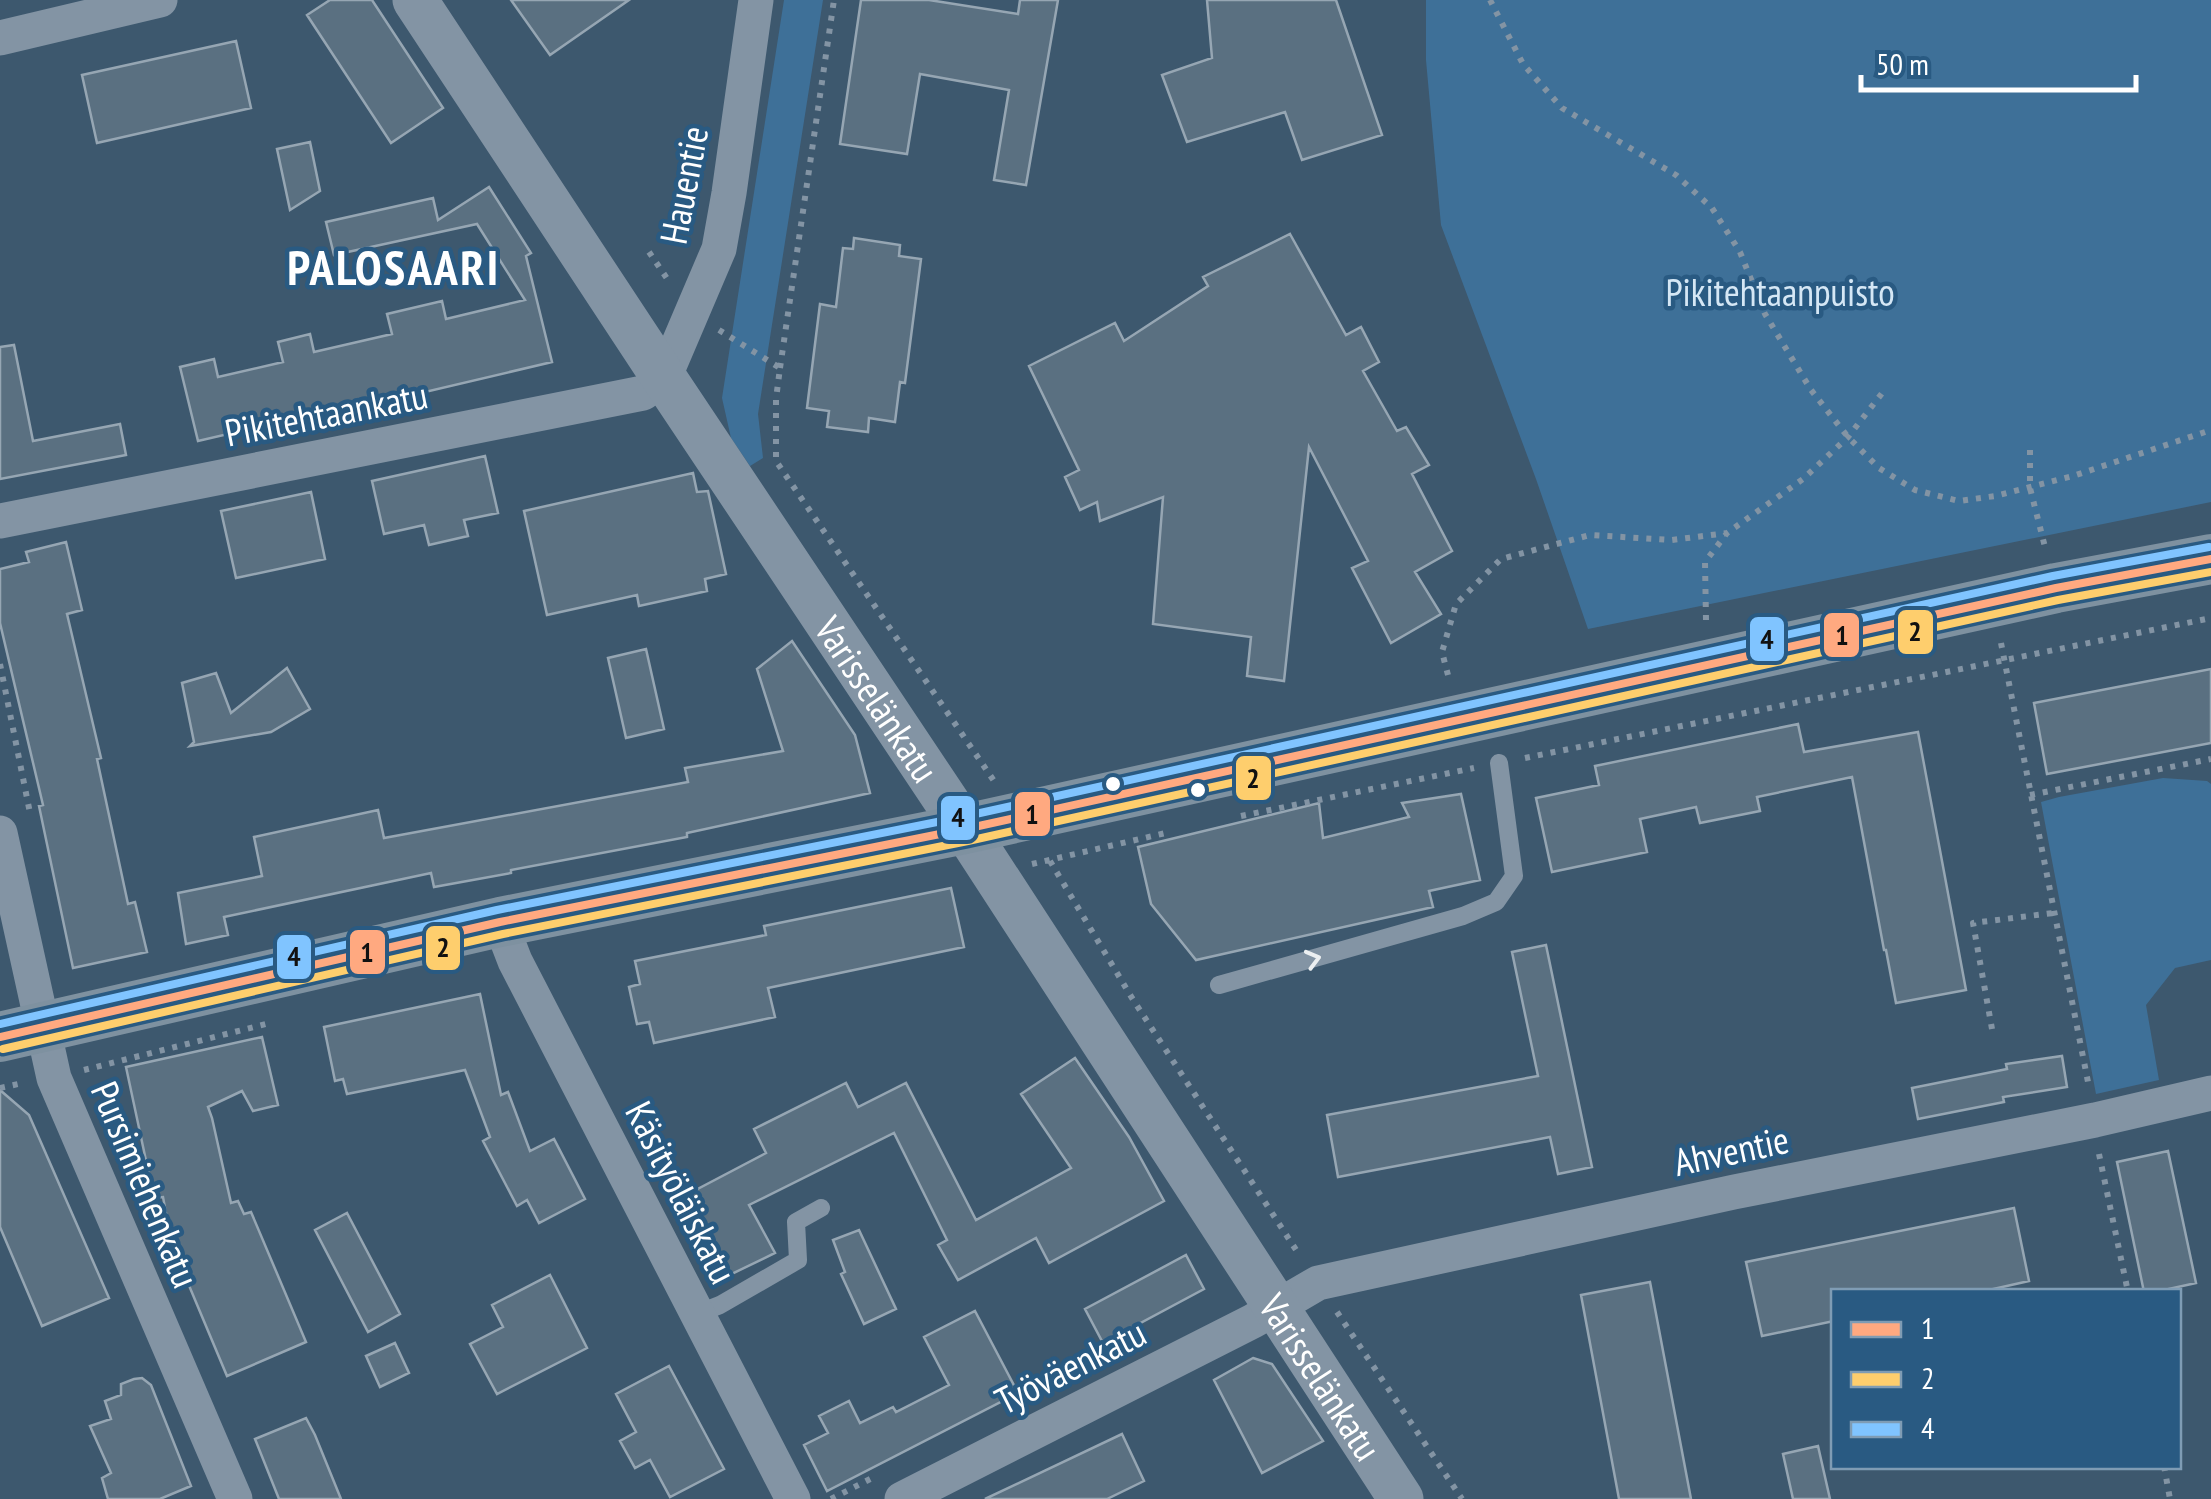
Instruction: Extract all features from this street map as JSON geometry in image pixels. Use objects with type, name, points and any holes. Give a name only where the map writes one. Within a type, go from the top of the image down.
[{"type":"main road","points":[[21,1032],[500,922],[965,829],[2056,588],[2211,559]]},
{"type":"street","points":[[0,38],[160,0]]},
{"type":"street","name":"Varisselänkatu","points":[[416,0],[965,829],[1401,1499]]},
{"type":"street","name":"Hauentie","points":[[664,378],[719,249],[756,0]]},
{"type":"street","name":"Pikitehtaankatu","points":[[0,520],[643,393],[664,378]]},
{"type":"street","name":"Pursimiehenkatu","points":[[0,833],[21,1032],[54,1078],[235,1499]]},
{"type":"street","name":"Käsityöläiskatu","points":[[500,922],[514,961],[793,1499]]},
{"type":"street","name":"Ahventie","points":[[1275,1308],[1318,1282],[2211,1093]]},
{"type":"street","name":"Työväenkatu","points":[[902,1499],[1275,1308]]},
{"type":"lane","points":[[1219,985],[1421,930],[1496,902],[1514,876],[1499,763]]},
{"type":"lane","points":[[697,1314],[798,1260],[796,1222],[822,1208]]},
{"type":"path","points":[[834,0],[776,399],[776,461],[1049,860],[1132,998],[1462,1499]]},
{"type":"path","points":[[1490,0],[1523,64],[1562,108],[1676,175],[1712,208],[1740,252],[1765,314],[1810,390],[1879,468],[1915,490],[1959,500],[1995,496],[2073,476],[2211,430]]},
{"type":"path","points":[[649,252],[692,313],[780,368]]},
{"type":"path","points":[[1706,620],[1705,562],[1727,534],[1803,480],[1848,437],[1883,392]]},
{"type":"path","points":[[2030,450],[2030,488],[2056,588]]},
{"type":"path","points":[[1448,675],[1442,652],[1456,604],[1502,560],[1590,535],[1672,540],[1727,534]]},
{"type":"path","points":[[1994,602],[2127,1289]]},
{"type":"path","points":[[2030,795],[2211,759]]},
{"type":"path","points":[[1992,1029],[1973,923],[2054,912]]},
{"type":"path","points":[[2165,1469],[2170,1499]]},
{"type":"green space","points":[[784,0],[823,0],[758,414],[763,458],[750,466],[731,438],[722,398]]},
{"type":"green space","name":"Pikitehtaanpuisto","points":[[1426,0],[2211,0],[2211,502],[1588,629],[1441,225],[1426,60]]},
{"type":"green space","points":[[2163,778],[2211,784],[2211,960],[2175,968],[2146,1005],[2159,1080],[2096,1094],[2041,802]]},
{"type":"building","points":[[330,0],[372,0],[443,108],[391,143],[307,15]]},
{"type":"building","points":[[511,0],[629,0],[550,55]]},
{"type":"building","points":[[861,0],[929,0],[1018,14],[1020,0],[1058,0],[1026,185],[994,180],[1009,90],[920,74],[907,154],[840,144]]},
{"type":"building","points":[[1207,0],[1336,0],[1382,135],[1302,160],[1285,112],[1187,142],[1162,75],[1212,58]]},
{"type":"building","points":[[236,41],[251,108],[97,143],[82,75]]},
{"type":"building","points":[[310,142],[320,191],[290,210],[277,149]]},
{"type":"building","points":[[489,187],[531,253],[526,256],[552,362],[198,441],[180,367],[214,359],[218,377],[283,362],[278,342],[310,334],[314,352],[392,334],[387,314],[442,301],[446,319],[525,300],[477,224],[334,255],[326,222],[433,198],[438,220]]},
{"type":"building","points":[[1290,234],[1346,335],[1361,327],[1379,362],[1363,371],[1397,431],[1406,427],[1429,465],[1412,474],[1452,551],[1415,572],[1441,614],[1391,643],[1352,568],[1368,561],[1309,447],[1284,681],[1247,676],[1251,637],[1153,624],[1163,497],[1100,521],[1097,502],[1080,510],[1065,477],[1079,470],[1029,366],[1115,323],[1124,341],[1208,286],[1203,277]]},
{"type":"building","points":[[854,238],[900,245],[899,256],[921,259],[905,383],[900,382],[895,422],[869,418],[868,432],[827,427],[829,411],[807,408],[820,304],[836,307],[843,248],[853,249]]},
{"type":"building","points":[[14,345],[33,441],[120,424],[126,455],[0,479],[0,347]]},
{"type":"building","points":[[485,456],[498,513],[464,520],[468,536],[429,545],[424,525],[384,534],[372,481]]},
{"type":"building","points":[[693,473],[697,492],[708,491],[726,574],[705,579],[707,591],[639,606],[637,595],[547,615],[524,511]]},
{"type":"building","points":[[311,492],[325,559],[236,578],[221,511]]},
{"type":"building","points":[[66,542],[82,610],[67,614],[101,758],[97,759],[128,904],[135,902],[147,952],[73,968],[39,806],[43,805],[0,623],[0,569],[29,562],[26,552]]},
{"type":"building","points":[[792,641],[855,735],[870,793],[687,833],[687,837],[511,873],[434,887],[431,873],[224,917],[228,935],[186,944],[178,893],[262,876],[254,837],[378,810],[384,838],[688,782],[685,768],[783,751],[757,669]]},
{"type":"building","points":[[646,649],[664,729],[626,738],[608,658]]},
{"type":"building","points":[[287,668],[310,709],[271,732],[190,746],[194,742],[182,683],[216,673],[231,713]]},
{"type":"building","points":[[2211,669],[2211,743],[2047,774],[2034,703]]},
{"type":"building","points":[[1798,724],[1804,752],[1918,732],[1966,990],[1896,1003],[1852,777],[1757,797],[1760,811],[1700,823],[1696,807],[1640,819],[1647,852],[1552,872],[1536,798],[1599,785],[1595,766]]},
{"type":"building","points":[[1461,794],[1480,880],[1429,891],[1433,907],[1196,960],[1151,904],[1138,847],[1319,803],[1323,838],[1409,817],[1402,803]]},
{"type":"building","points":[[951,888],[964,947],[768,988],[775,1017],[654,1043],[649,1022],[637,1024],[629,987],[640,984],[635,961],[766,935],[764,926]]},
{"type":"building","points":[[1546,945],[1592,1167],[1558,1174],[1550,1137],[1338,1177],[1327,1115],[1538,1076],[1512,952]]},
{"type":"building","points":[[480,994],[501,1095],[508,1092],[530,1151],[554,1139],[585,1199],[539,1223],[527,1200],[517,1206],[483,1141],[490,1137],[465,1070],[347,1094],[343,1079],[335,1081],[324,1027]]},
{"type":"building","points":[[262,1037],[278,1105],[253,1111],[242,1091],[208,1107],[231,1203],[238,1201],[244,1214],[251,1212],[306,1342],[227,1376],[172,1245],[163,1197],[154,1198],[126,1067]]},
{"type":"building","points":[[2062,1056],[2067,1087],[2003,1097],[2004,1102],[1918,1119],[1912,1088],[2007,1069],[2006,1064]]},
{"type":"building","points":[[1075,1058],[1129,1137],[1164,1201],[1049,1263],[1036,1238],[958,1280],[938,1245],[947,1240],[894,1133],[749,1205],[775,1253],[713,1283],[671,1203],[766,1153],[754,1129],[846,1083],[858,1107],[906,1083],[976,1220],[1071,1168],[1021,1094]]},
{"type":"building","points":[[0,1090],[29,1115],[109,1298],[42,1326],[0,1227]]},
{"type":"building","points":[[2168,1151],[2196,1283],[2143,1289],[2117,1162]]},
{"type":"building","points":[[2014,1208],[2029,1281],[1993,1289],[1831,1289],[1831,1322],[1762,1336],[1746,1262]]},
{"type":"building","points":[[347,1213],[400,1314],[368,1332],[315,1230]]},
{"type":"building","points":[[859,1230],[896,1309],[864,1324],[841,1274],[845,1272],[833,1240]]},
{"type":"building","points":[[1186,1255],[1204,1289],[1103,1343],[1085,1309]]},
{"type":"building","points":[[550,1275],[587,1348],[497,1394],[470,1344],[503,1327],[492,1305]]},
{"type":"building","points":[[1650,1282],[1691,1499],[1619,1499],[1581,1295]]},
{"type":"building","points":[[975,1311],[1018,1393],[827,1491],[804,1445],[828,1433],[819,1416],[849,1401],[860,1423],[893,1407],[896,1412],[949,1385],[924,1337]]},
{"type":"building","points":[[395,1343],[409,1373],[380,1387],[366,1356]]},
{"type":"building","points":[[1253,1358],[1272,1364],[1323,1441],[1262,1473],[1214,1380]]},
{"type":"building","points":[[669,1366],[724,1469],[670,1497],[650,1460],[635,1468],[620,1441],[636,1432],[616,1394]]},
{"type":"building","points":[[142,1378],[151,1385],[191,1486],[160,1499],[108,1499],[102,1478],[111,1473],[90,1426],[111,1419],[105,1401],[121,1395],[121,1384]]},
{"type":"building","points":[[306,1418],[341,1499],[279,1499],[255,1439]]},
{"type":"building","points":[[1122,1434],[1144,1481],[1107,1499],[985,1499]]},
{"type":"building","points":[[1818,1446],[1830,1499],[1793,1499],[1783,1454]]},
{"type":"transit line","name":"4","points":[[0,1024],[497,910],[962,817],[2053,576],[2209,547]]},
{"type":"transit line","name":"1","points":[[0,1037],[500,922],[965,829],[2056,588],[2211,559]]},
{"type":"transit line","name":"2","points":[[3,1049],[503,934],[968,841],[2058,600],[2211,572]]},
{"type":"district","name":"PALOSAARI","points":[[394,267]]}]
